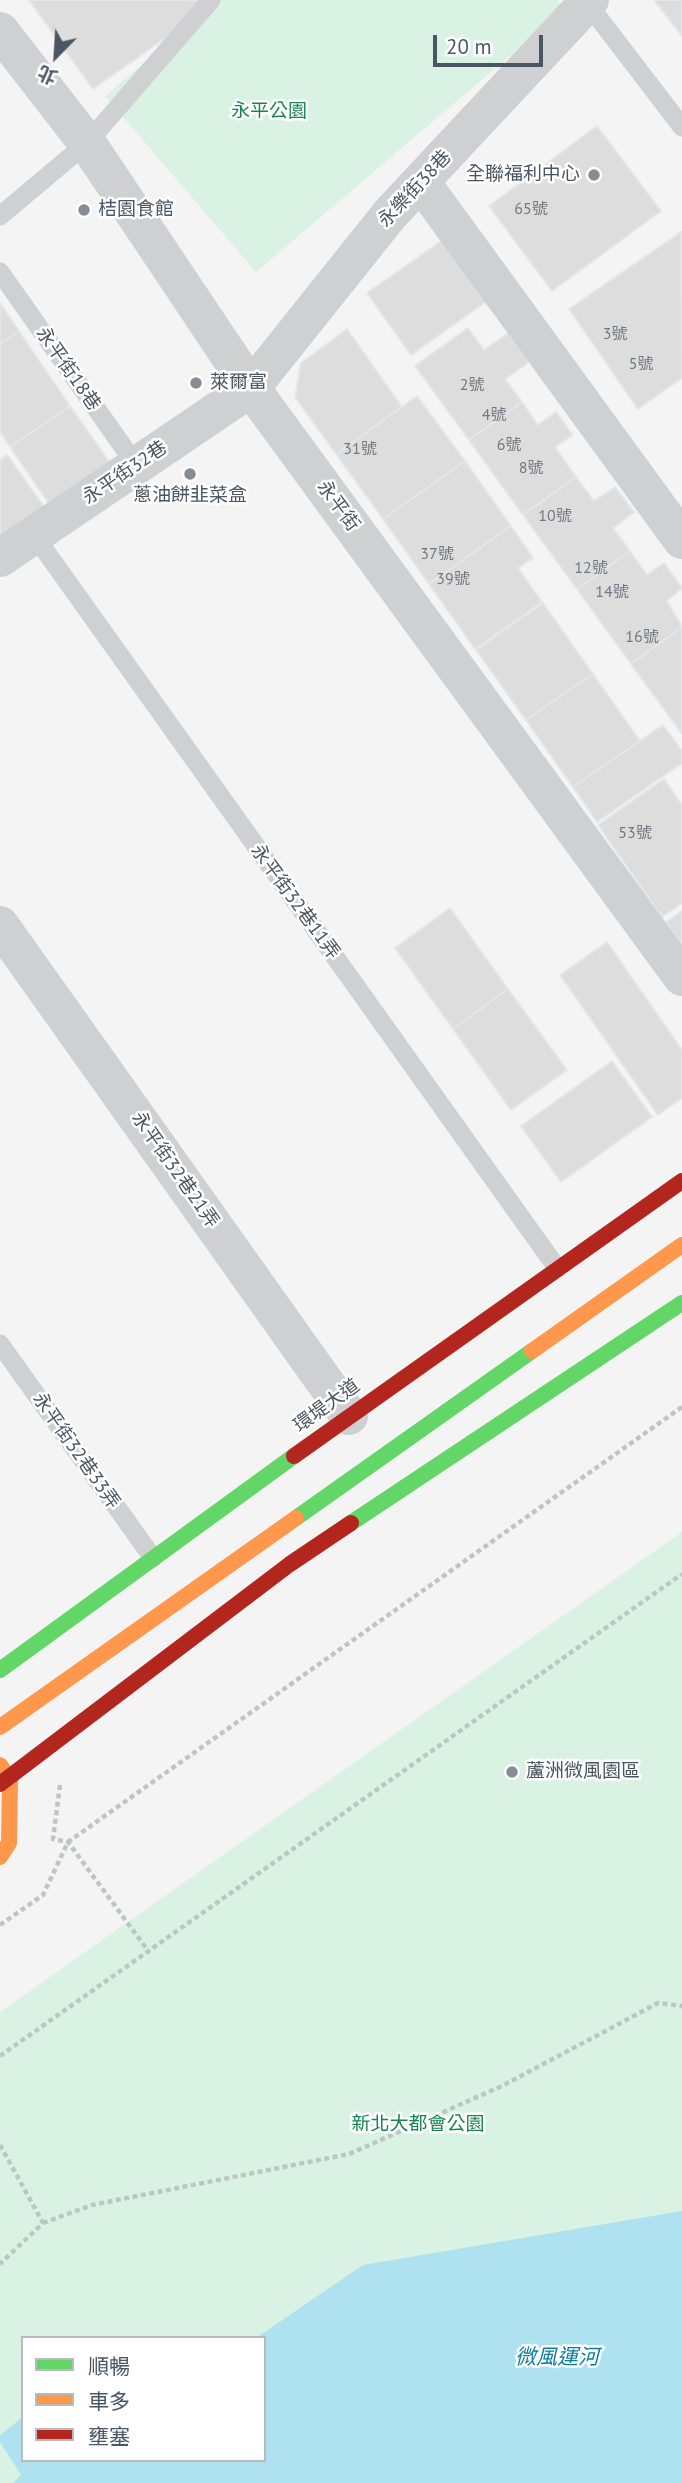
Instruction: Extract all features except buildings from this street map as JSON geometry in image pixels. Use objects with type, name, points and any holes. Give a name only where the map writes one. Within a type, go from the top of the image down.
[{"type":"street","name":"永樂街38巷","points":[[251,387],[390,214],[588,1]]},
{"type":"street","name":"永平街","points":[[0,31],[87,143],[251,387],[682,977]]},
{"type":"street","points":[[421,182],[682,540]]},
{"type":"street","name":"永平街32巷","points":[[0,558],[251,387]]},
{"type":"street","name":"永平街32巷21弄","points":[[0,925],[349,1416]]},
{"type":"street","name":"環堤大道","points":[[0,1670],[349,1416],[682,1181]]},
{"type":"street","points":[[0,1727],[682,1245]]},
{"type":"street","points":[[0,1784],[290,1564],[682,1303]]},
{"type":"street","points":[[0,1765],[10,1780],[9,1843],[0,1857]]},
{"type":"lane","points":[[0,216],[87,143],[212,0]]},
{"type":"lane","points":[[588,1],[682,127]]},
{"type":"lane","name":"永平街18巷","points":[[0,272],[136,465]]},
{"type":"lane","name":"永平街32巷11弄","points":[[34,535],[557,1268]]},
{"type":"lane","name":"永平街32巷33弄","points":[[0,1344],[153,1558]]},
{"type":"path","points":[[0,1925],[43,1895],[68,1842],[682,1407]]},
{"type":"path","points":[[0,2056],[682,1574]]},
{"type":"path","points":[[61,1779],[53,1839],[68,1842],[149,1952]]},
{"type":"path","points":[[0,2263],[43,2222],[92,2205],[349,2154],[502,2086],[659,2003],[682,2006]]},
{"type":"path","points":[[0,2145],[43,2222]]},
{"type":"green space","name":"永平公園","points":[[218,0],[557,0],[565,9],[256,272],[105,96]]},
{"type":"green space","name":"蘆洲微風園區","points":[[682,1532],[682,2483],[0,2483],[0,2012]]},
{"type":"water","name":"微風運河","points":[[682,2211],[682,2483],[13,2483],[21,2475],[0,2442],[0,2435],[21,2419],[21,2462],[266,2462],[266,2336],[259,2336],[363,2265]]},
{"type":"traffic: fast","points":[[351,1523],[682,1303]]},
{"type":"traffic: fast","points":[[296,1518],[532,1351]]},
{"type":"traffic: fast","points":[[0,1670],[294,1456]]},
{"type":"traffic: slow","points":[[532,1351],[682,1245]]},
{"type":"traffic: slow","points":[[0,1727],[296,1518]]},
{"type":"traffic: slow","points":[[0,1765],[10,1780],[9,1843],[0,1857]]},
{"type":"traffic: jam","points":[[294,1456],[682,1181]]},
{"type":"traffic: jam","points":[[0,1784],[290,1564],[351,1523]]},
{"type":"place","name":"全聯福利中心","points":[[594,175]]},
{"type":"place","name":"桔園食館","points":[[84,210]]},
{"type":"place","name":"萊爾富","points":[[196,383]]},
{"type":"place","name":"蔥油餅韭菜盒","points":[[190,474]]},
{"type":"place","name":"蘆洲微風園區","points":[[512,1772]]},
{"type":"park label","name":"新北大都會公園","points":[[418,2125]]}]
